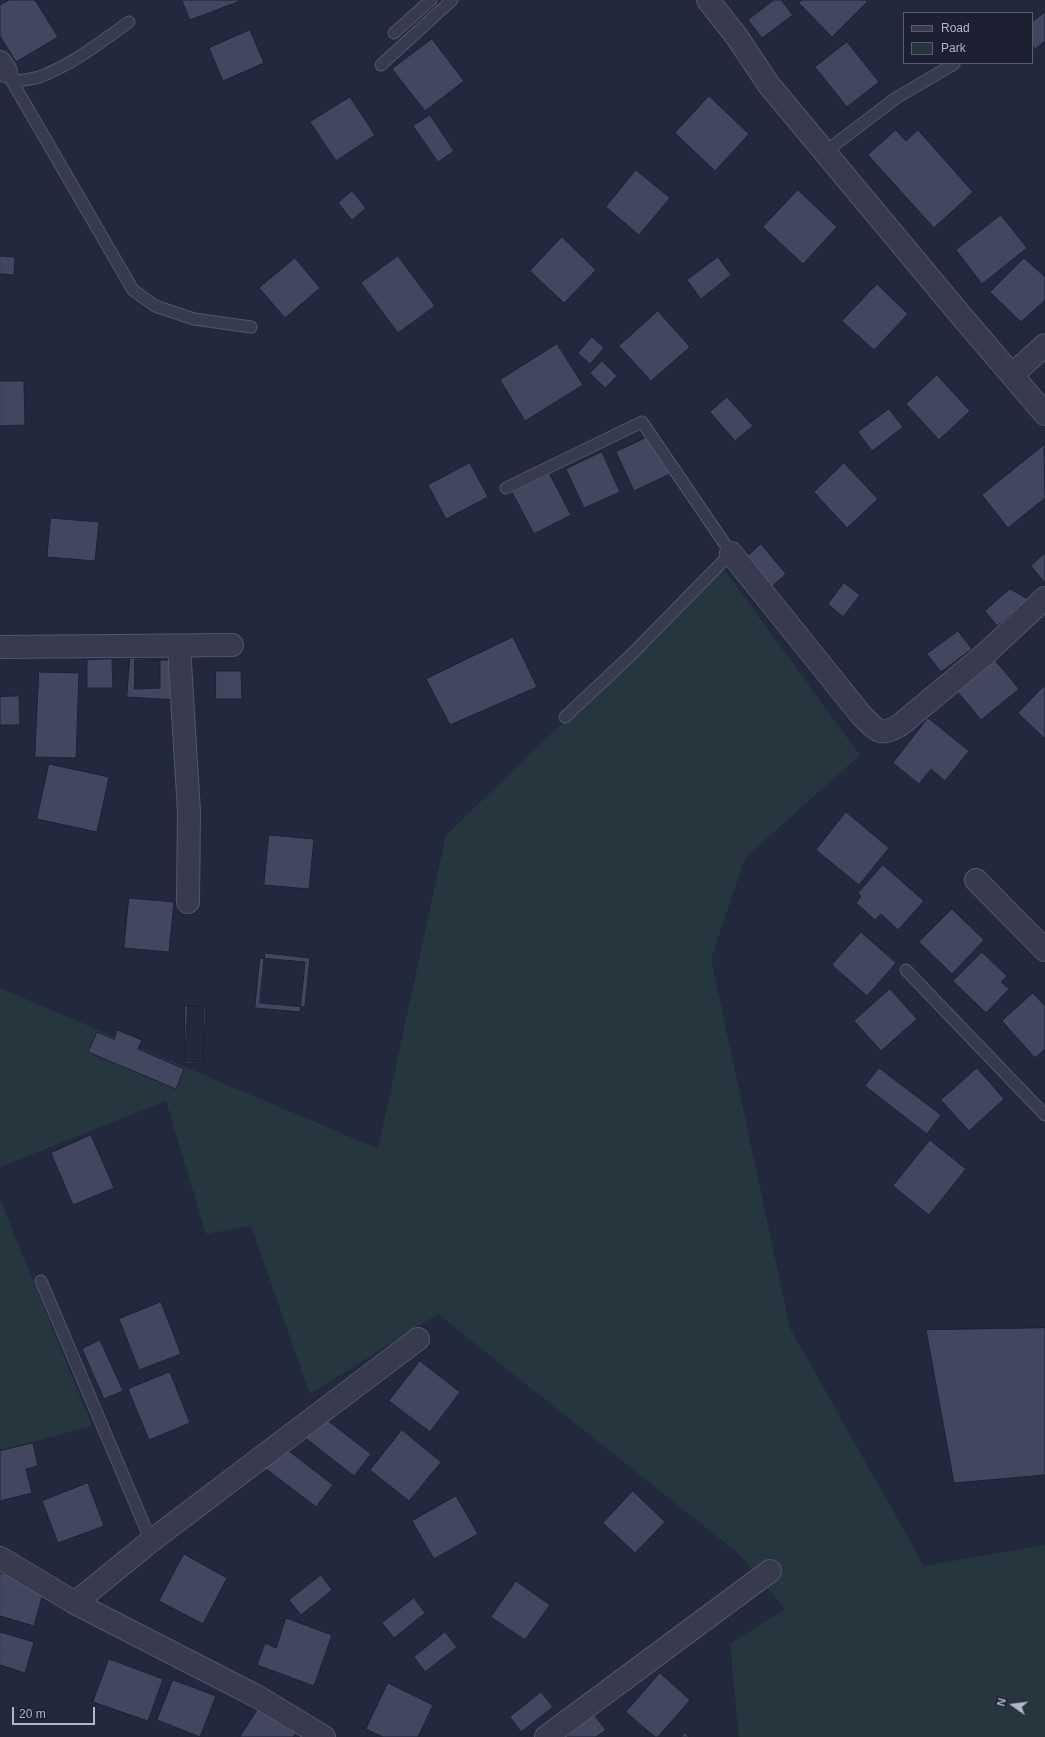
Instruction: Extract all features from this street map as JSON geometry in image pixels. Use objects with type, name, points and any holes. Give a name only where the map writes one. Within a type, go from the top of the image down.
[{"type":"street","points":[[708,0],[737,37],[769,85],[1045,414]]},
{"type":"street","points":[[1012,375],[1045,345]]},
{"type":"street","points":[[731,553],[862,716],[880,732],[889,732],[900,725],[983,656],[1045,598]]},
{"type":"street","points":[[0,647],[232,645]]},
{"type":"street","points":[[179,646],[189,812],[188,902]]},
{"type":"street","points":[[976,880],[1045,950]]},
{"type":"street","points":[[75,1602],[151,1541],[418,1339]]},
{"type":"street","points":[[0,1558],[75,1602],[258,1697],[324,1737]]},
{"type":"street","points":[[546,1737],[770,1571]]},
{"type":"lane","points":[[394,33],[431,0]]},
{"type":"lane","points":[[380,65],[452,0]]},
{"type":"lane","points":[[3,66],[17,81],[38,77],[53,71],[89,50],[130,22]]},
{"type":"lane","points":[[825,152],[896,98],[954,64]]},
{"type":"lane","points":[[3,66],[133,290],[155,306],[194,319],[251,327]]},
{"type":"lane","points":[[506,488],[642,422],[731,553],[632,654],[565,717]]},
{"type":"lane","points":[[906,970],[1045,1115]]},
{"type":"lane","points":[[41,1281],[151,1541]]},
{"type":"green space","points":[[723,568],[860,755],[745,858],[711,959],[790,1328],[924,1566],[1045,1545],[1045,1737],[739,1737],[730,1644],[785,1609],[739,1554],[438,1314],[310,1394],[251,1226],[206,1234],[166,1101],[0,1167],[0,988],[378,1149],[446,835]]},
{"type":"green space","points":[[0,1199],[92,1426],[0,1451]]},
{"type":"building","points":[[9,0],[35,0],[58,37],[16,62],[0,36],[0,5]]},
{"type":"building","points":[[182,0],[239,0],[240,1],[190,20]]},
{"type":"building","points":[[774,0],[781,0],[793,15],[762,38],[748,20]]},
{"type":"building","points":[[802,0],[866,0],[867,2],[832,37],[799,3]]},
{"type":"building","points":[[1045,12],[1045,41],[1035,49],[1033,46],[1033,21]]},
{"type":"building","points":[[250,30],[264,63],[223,81],[209,48]]},
{"type":"building","points":[[432,39],[464,81],[425,111],[392,69]]},
{"type":"building","points":[[847,42],[879,82],[847,107],[815,67]]},
{"type":"building","points":[[709,96],[749,134],[715,171],[675,133]]},
{"type":"building","points":[[350,97],[375,135],[336,161],[310,122]]},
{"type":"building","points":[[430,115],[454,151],[438,162],[413,126]]},
{"type":"building","points":[[896,130],[906,141],[918,130],[973,192],[934,228],[868,155]]},
{"type":"building","points":[[636,170],[670,198],[639,235],[606,207]]},
{"type":"building","points":[[798,190],[837,227],[803,264],[763,227]]},
{"type":"building","points":[[352,191],[366,208],[352,220],[338,203]]},
{"type":"building","points":[[1001,215],[1027,248],[982,284],[956,250]]},
{"type":"building","points":[[562,237],[596,270],[564,303],[530,271]]},
{"type":"building","points":[[0,256],[15,257],[14,275],[0,274]]},
{"type":"building","points":[[398,256],[435,306],[398,333],[361,283]]},
{"type":"building","points":[[718,257],[731,275],[701,299],[687,280]]},
{"type":"building","points":[[295,258],[320,288],[285,318],[259,288]]},
{"type":"building","points":[[1024,258],[1045,277],[1045,300],[1021,322],[990,292]]},
{"type":"building","points":[[877,284],[908,314],[874,350],[842,321]]},
{"type":"building","points":[[658,311],[690,347],[651,381],[619,346]]},
{"type":"building","points":[[592,337],[604,348],[590,364],[578,353]]},
{"type":"building","points":[[557,344],[583,385],[525,421],[500,380]]},
{"type":"building","points":[[602,361],[617,376],[605,388],[590,373]]},
{"type":"building","points":[[937,375],[970,411],[939,440],[906,404]]},
{"type":"building","points":[[0,381],[24,381],[25,425],[0,426]]},
{"type":"building","points":[[727,397],[753,426],[735,441],[710,412]]},
{"type":"building","points":[[889,409],[903,427],[872,451],[858,432]]},
{"type":"building","points":[[652,435],[670,474],[634,491],[616,452]]},
{"type":"building","points":[[1044,445],[1045,498],[1008,528],[982,495]]},
{"type":"building","points":[[602,452],[620,492],[584,508],[566,469]]},
{"type":"building","points":[[470,463],[488,497],[446,519],[428,485]]},
{"type":"building","points":[[844,463],[878,499],[847,528],[814,492]]},
{"type":"building","points":[[549,473],[571,515],[534,534],[512,492]]},
{"type":"building","points":[[51,518],[99,522],[95,561],[47,557]]},
{"type":"building","points":[[761,544],[786,574],[769,589],[744,559]]},
{"type":"building","points":[[1045,553],[1045,583],[1031,566]]},
{"type":"building","points":[[844,583],[860,595],[843,617],[828,604]]},
{"type":"building","points":[[1010,589],[1028,599],[997,626],[985,611]]},
{"type":"building","points":[[958,631],[972,649],[941,672],[927,654]]},
{"type":"building","points":[[513,637],[537,687],[450,725],[426,679]]},
{"type":"building","points":[[130,658],[178,661],[176,700],[127,697]]},
{"type":"building","points":[[112,659],[113,688],[87,688],[87,660]]},
{"type":"building","points":[[135,660],[160,660],[160,688],[135,689]]},
{"type":"building","points":[[995,660],[1019,689],[981,720],[957,691]]},
{"type":"building","points":[[216,671],[241,671],[242,699],[216,699]]},
{"type":"building","points":[[39,672],[79,673],[76,758],[35,757]]},
{"type":"building","points":[[1045,685],[1045,739],[1018,713]]},
{"type":"building","points":[[19,696],[20,725],[0,725],[0,697]]},
{"type":"building","points":[[928,718],[969,751],[945,781],[931,769],[919,784],[893,763]]},
{"type":"building","points":[[49,764],[109,777],[97,832],[37,819]]},
{"type":"building","points":[[846,812],[889,848],[859,885],[816,850]]},
{"type":"building","points":[[269,835],[314,839],[309,889],[264,885]]},
{"type":"building","points":[[883,865],[924,901],[898,930],[881,914],[875,920],[856,903],[861,896],[858,893]]},
{"type":"building","points":[[129,898],[174,902],[169,952],[124,948]]},
{"type":"building","points":[[952,909],[984,940],[952,974],[919,942]]},
{"type":"building","points":[[861,932],[896,963],[867,996],[832,965]]},
{"type":"building","points":[[982,952],[1007,976],[1001,982],[1009,989],[986,1013],[953,981]]},
{"type":"building","points":[[265,953],[310,958],[305,1007],[260,1003]]},
{"type":"building","points":[[260,958],[305,962],[300,1012],[255,1008]]},
{"type":"building","points":[[890,989],[917,1019],[881,1051],[854,1021]]},
{"type":"building","points":[[1033,993],[1045,1006],[1045,1049],[1035,1058],[1002,1021]]},
{"type":"building","points":[[185,1006],[204,1006],[203,1063],[185,1063]]},
{"type":"building","points":[[188,1006],[206,1007],[203,1062],[185,1061]]},
{"type":"building","points":[[117,1030],[142,1040],[138,1049],[184,1069],[176,1089],[88,1052],[97,1032],[114,1039]]},
{"type":"building","points":[[879,1068],[941,1115],[927,1134],[865,1086]]},
{"type":"building","points":[[977,1068],[1004,1099],[969,1131],[941,1100]]},
{"type":"building","points":[[91,1135],[114,1188],[73,1205],[51,1153]]},
{"type":"building","points":[[930,1140],[966,1169],[929,1215],[893,1186]]},
{"type":"building","points":[[161,1302],[181,1354],[139,1370],[119,1319]]},
{"type":"building","points":[[1045,1328],[1045,1475],[954,1483],[926,1330]]},
{"type":"building","points":[[100,1340],[123,1391],[104,1399],[82,1349]]},
{"type":"building","points":[[420,1361],[460,1392],[430,1432],[389,1401]]},
{"type":"building","points":[[170,1372],[190,1423],[149,1440],[128,1389]]},
{"type":"building","points":[[327,1420],[371,1454],[354,1476],[304,1437]]},
{"type":"building","points":[[402,1430],[441,1462],[409,1501],[370,1470]]},
{"type":"building","points":[[33,1443],[38,1466],[26,1469],[32,1493],[0,1501],[0,1451]]},
{"type":"building","points":[[289,1451],[333,1485],[316,1507],[265,1468]]},
{"type":"building","points":[[88,1483],[104,1526],[58,1543],[42,1501]]},
{"type":"building","points":[[633,1491],[665,1522],[635,1553],[603,1523]]},
{"type":"building","points":[[456,1496],[478,1534],[434,1559],[412,1521]]},
{"type":"building","points":[[184,1554],[227,1578],[203,1624],[159,1601]]},
{"type":"building","points":[[0,1573],[45,1586],[34,1626],[0,1616]]},
{"type":"building","points":[[321,1575],[332,1590],[301,1615],[289,1600]]},
{"type":"building","points":[[516,1581],[550,1605],[525,1640],[491,1617]]},
{"type":"building","points":[[414,1598],[425,1613],[394,1638],[382,1623]]},
{"type":"building","points":[[286,1618],[332,1635],[314,1686],[257,1665],[265,1643],[276,1648]]},
{"type":"building","points":[[0,1632],[34,1642],[25,1673],[0,1665]]},
{"type":"building","points":[[445,1632],[457,1647],[425,1672],[414,1657]]},
{"type":"building","points":[[109,1659],[163,1679],[148,1721],[93,1702]]},
{"type":"building","points":[[660,1673],[690,1700],[658,1737],[655,1737],[626,1712]]},
{"type":"building","points":[[173,1680],[216,1696],[200,1737],[157,1720]]},
{"type":"building","points":[[388,1683],[433,1705],[418,1737],[383,1737],[366,1729]]},
{"type":"building","points":[[541,1692],[553,1707],[521,1732],[510,1717]]},
{"type":"building","points":[[258,1709],[296,1733],[293,1737],[240,1737]]},
{"type":"building","points":[[594,1715],[606,1730],[596,1737],[566,1737]]},
{"type":"building","points":[[685,1733],[689,1737],[681,1737]]}]
